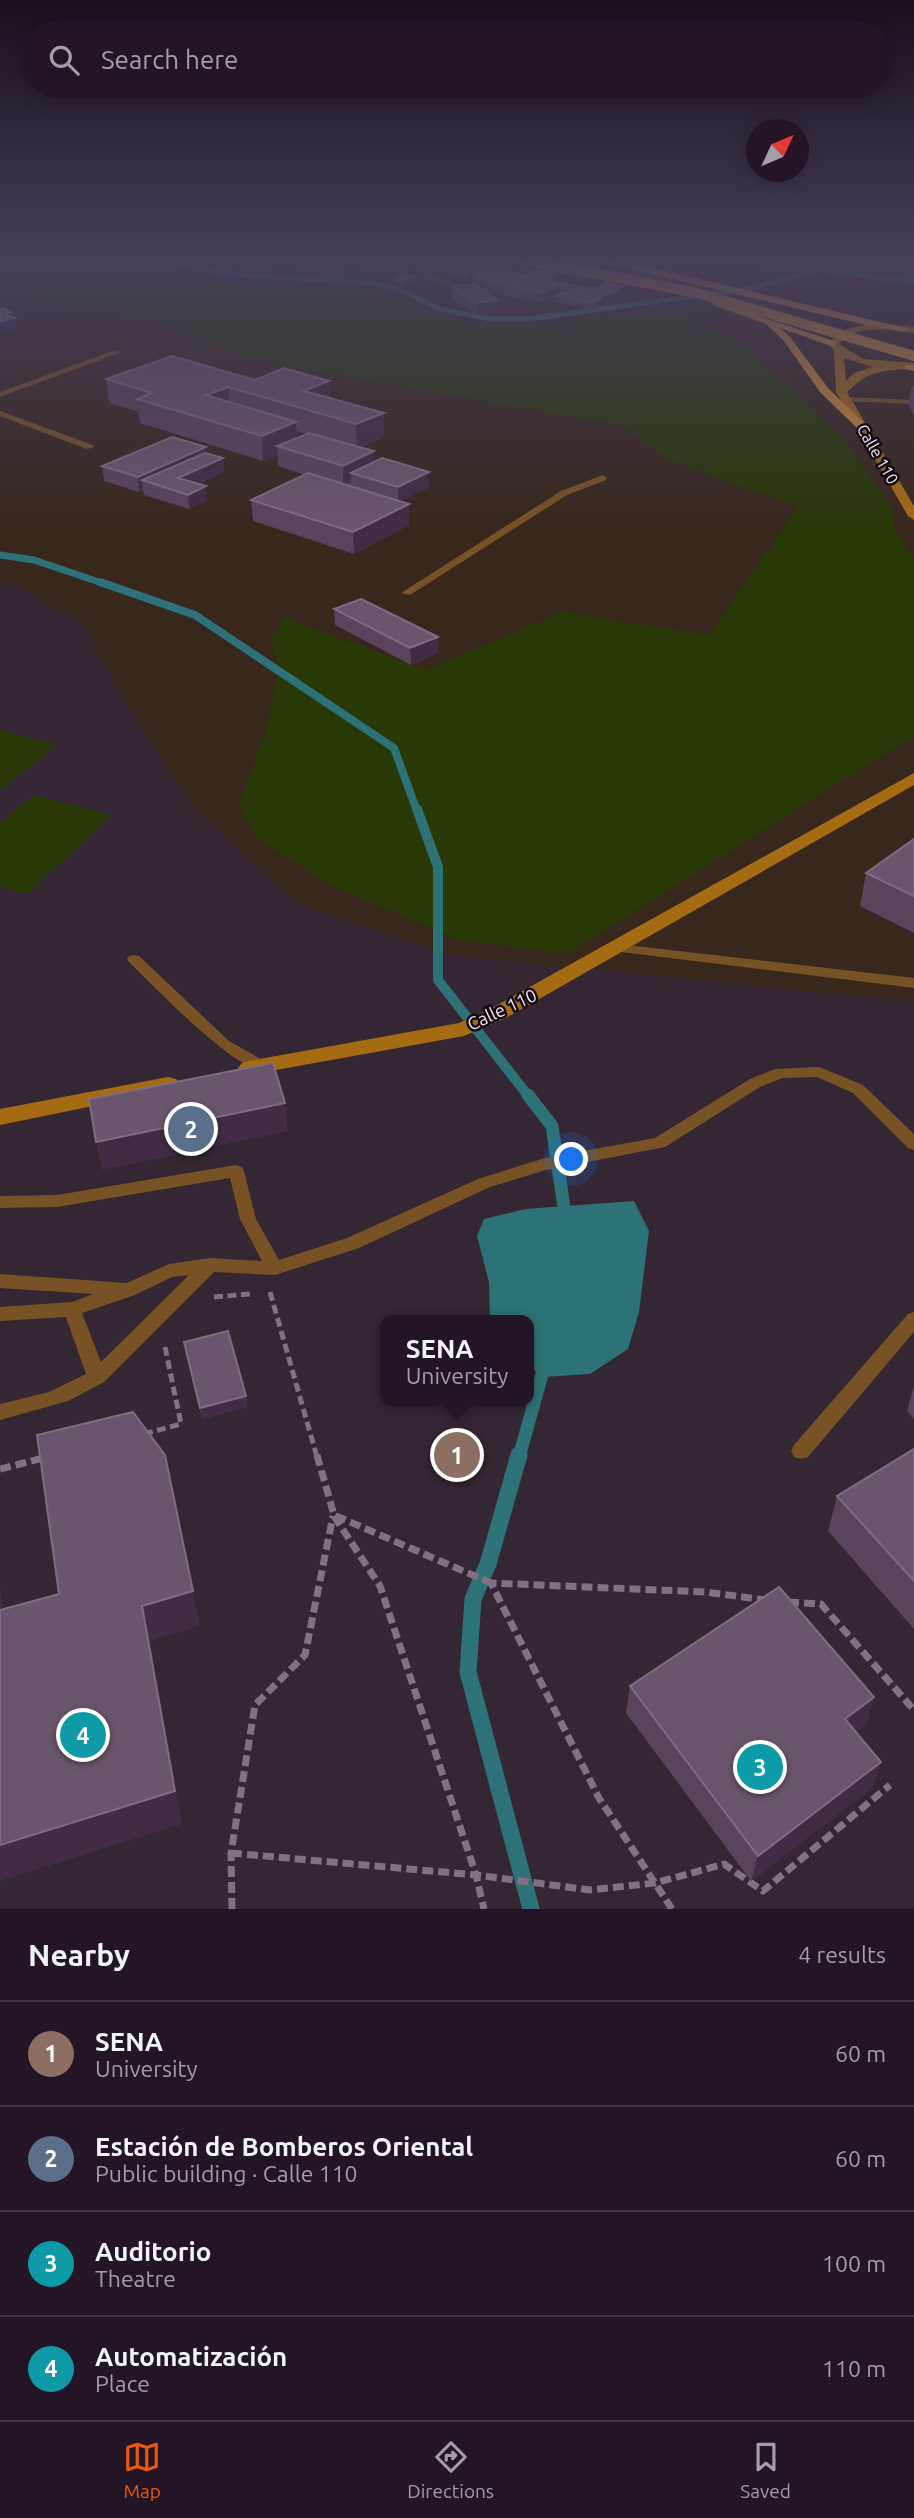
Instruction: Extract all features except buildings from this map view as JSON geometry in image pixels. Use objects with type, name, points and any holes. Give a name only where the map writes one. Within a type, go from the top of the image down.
[{"type":"highway","points":[[795,349],[824,390],[862,426]]},
{"type":"highway","points":[[890,349],[914,356]]},
{"type":"main road","points":[[836,349],[844,396]]},
{"type":"main road","points":[[840,349],[865,361],[910,367]]},
{"type":"main road","points":[[844,396],[866,371],[910,367]]},
{"type":"main road","name":"Calle 110","points":[[844,396],[914,516]]},
{"type":"main road","name":"Calle 110","points":[[234,1071],[464,1029],[532,997],[914,778]]},
{"type":"main road","points":[[0,1117],[193,1079]]},
{"type":"lane","points":[[0,394],[118,352]]},
{"type":"lane","points":[[844,396],[914,402]]},
{"type":"lane","points":[[0,413],[90,447]]},
{"type":"lane","points":[[406,593],[564,493],[603,478]]},
{"type":"lane","points":[[618,948],[914,983]]},
{"type":"lane","points":[[134,959],[224,1044],[261,1066]]},
{"type":"lane","points":[[0,1314],[72,1309],[129,1290],[169,1271],[210,1265],[275,1268],[352,1243],[484,1183],[545,1164],[659,1143],[755,1083],[780,1073],[819,1072],[858,1089],[914,1144]]},
{"type":"lane","points":[[0,1202],[57,1202],[236,1171],[248,1219],[275,1268]]},
{"type":"lane","points":[[0,1412],[53,1401],[71,1394],[97,1377],[210,1265]]},
{"type":"lane","points":[[0,1281],[129,1290]]},
{"type":"lane","points":[[72,1309],[97,1377]]},
{"type":"lane","points":[[801,1451],[914,1319]]},
{"type":"path","points":[[275,1268],[270,1292],[334,1515],[380,1586],[476,1875],[484,1909]]},
{"type":"path","points":[[200,1298],[270,1292]]},
{"type":"path","points":[[129,1437],[181,1424],[164,1345],[171,1336]]},
{"type":"path","points":[[0,1469],[52,1456]]},
{"type":"path","points":[[334,1515],[491,1583],[706,1592],[821,1604],[914,1710]]},
{"type":"path","points":[[232,1909],[231,1853],[255,1705],[305,1655],[334,1515]]},
{"type":"path","points":[[491,1583],[599,1798],[672,1909]]},
{"type":"path","points":[[231,1853],[476,1875],[590,1890],[655,1883],[724,1864],[763,1891],[890,1785]]},
{"type":"shaded area","points":[[0,349],[914,349],[914,1909],[0,1909]]},
{"type":"shaded area","points":[[221,349],[750,349],[836,430],[890,503],[896,531],[914,559],[914,736],[567,954],[461,940],[331,886],[258,839],[238,805],[265,734],[278,672],[271,639],[285,618],[426,670],[562,612],[709,635],[798,507],[667,459],[624,426],[241,358]]},
{"type":"shaded area","points":[[0,582],[13,584],[82,623],[122,698],[191,806],[298,904],[449,955],[914,1002],[914,1909],[0,1909]]},
{"type":"shaded area","points":[[0,730],[57,745],[0,790]]},
{"type":"shaded area","points":[[33,795],[112,815],[27,894],[0,887],[0,823]]},
{"type":"shaded area","points":[[634,1201],[649,1231],[639,1312],[628,1349],[590,1374],[542,1377],[534,1370],[534,1315],[490,1315],[489,1282],[477,1236],[484,1219],[525,1209]]},
{"type":"waterway","points":[[0,555],[34,560],[105,584]]},
{"type":"waterway","points":[[100,582],[195,615],[394,748],[417,811]]},
{"type":"waterway","points":[[417,809],[438,867],[438,980],[529,1097]]},
{"type":"waterway","points":[[528,1095],[552,1126],[566,1221]]},
{"type":"waterway","points":[[534,1403],[545,1364]]},
{"type":"waterway","points":[[519,1457],[533,1406]]},
{"type":"waterway","points":[[519,1455],[488,1564],[473,1599],[468,1672],[531,1909]]},
{"type":"place","name":"Estación de Bomberos Oriental","points":[[191,1129]]},
{"type":"place","name":"SENA","points":[[457,1455]]},
{"type":"place","name":"Automatización","points":[[83,1735]]},
{"type":"place","name":"Auditorio","points":[[760,1767]]}]
